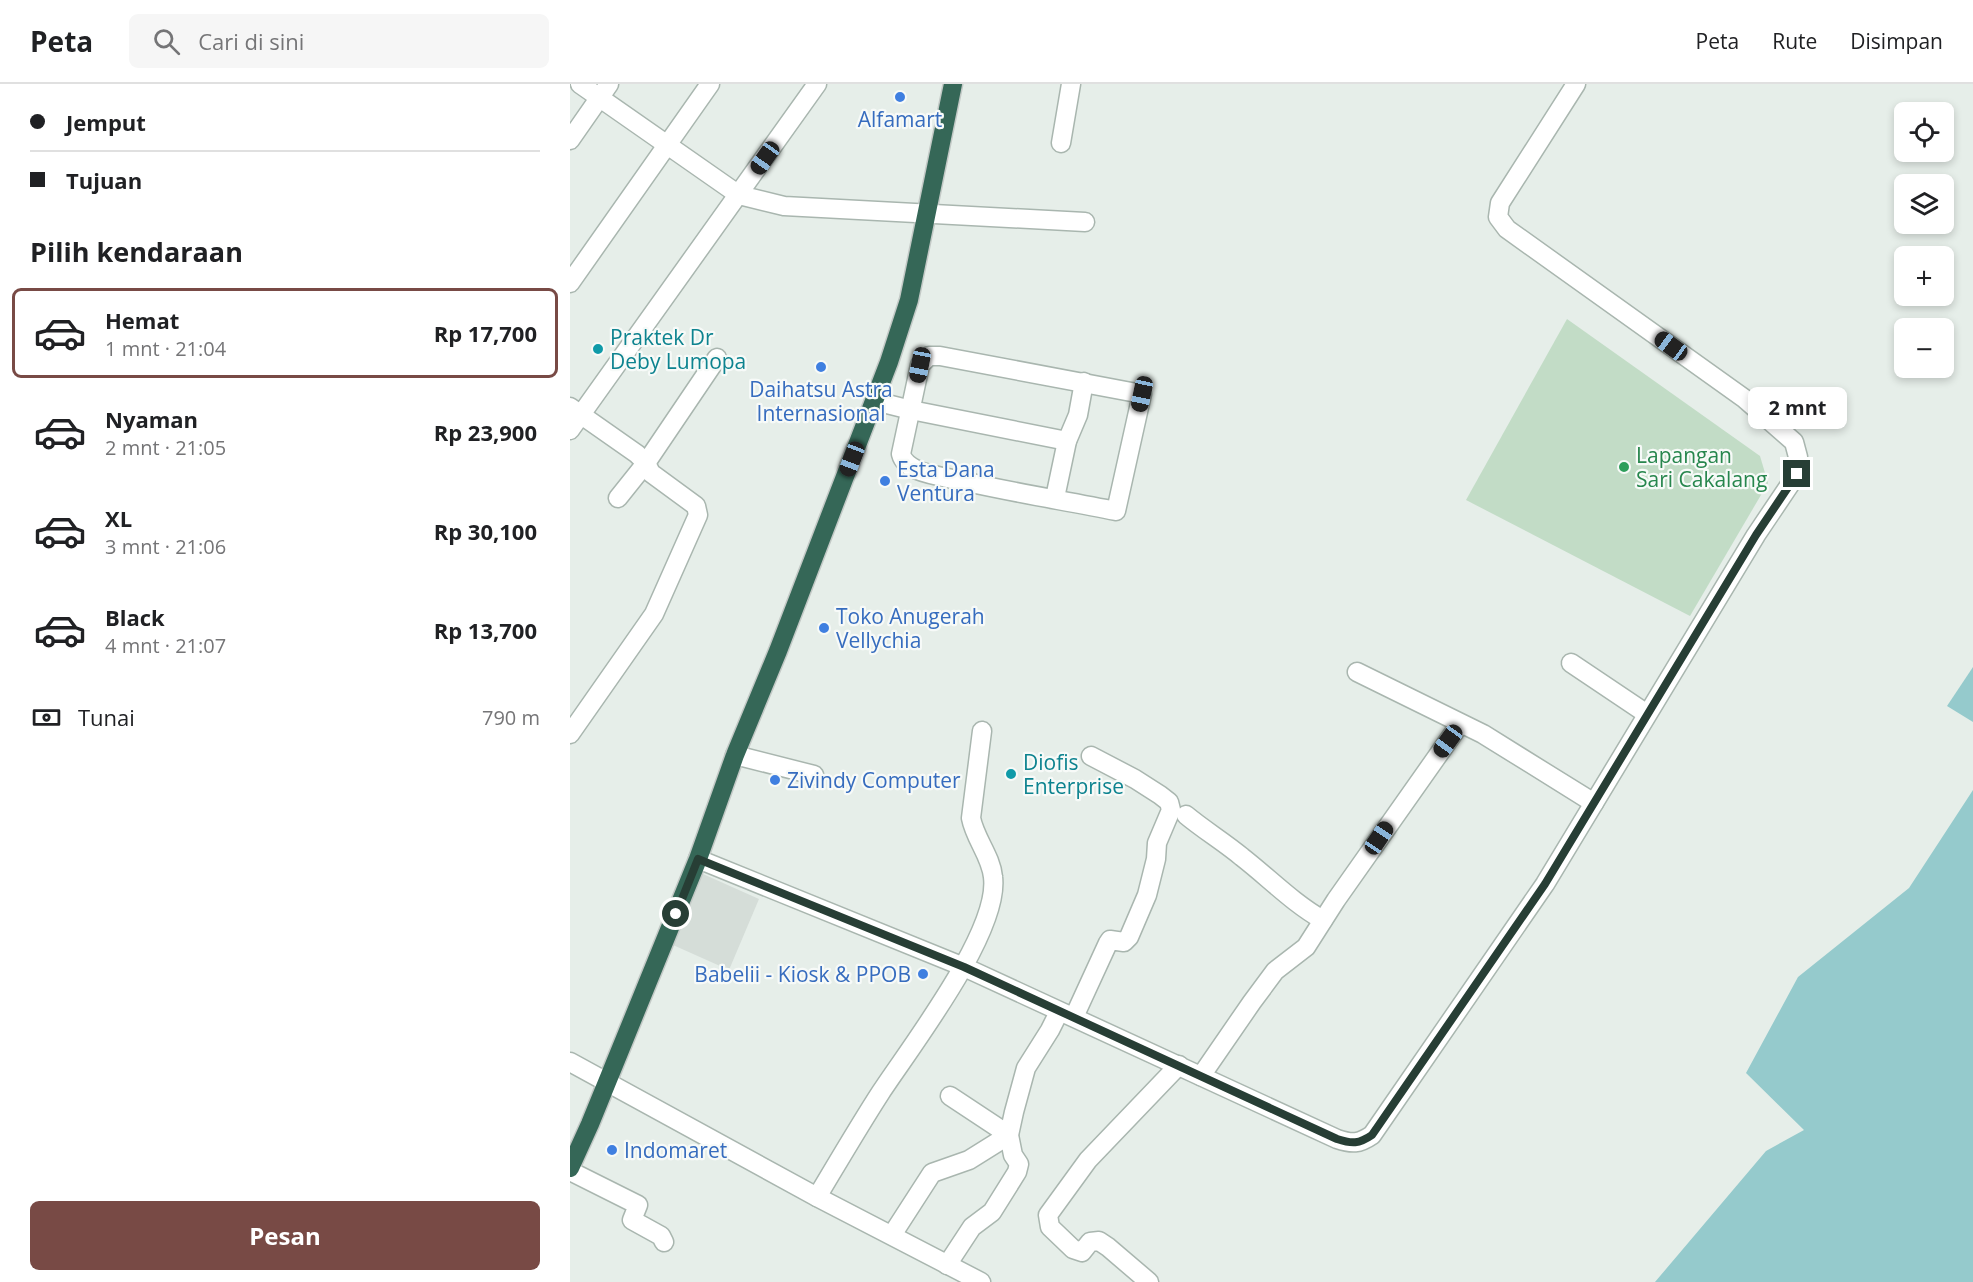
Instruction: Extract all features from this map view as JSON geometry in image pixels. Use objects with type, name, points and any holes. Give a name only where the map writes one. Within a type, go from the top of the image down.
[{"type":"highway","points":[[570,1169],[698,859],[735,755],[875,401],[909,300],[953,84]]},
{"type":"street","points":[[580,84],[604,91],[666,145],[739,195],[784,206],[1085,222]]},
{"type":"street","points":[[570,284],[710,84]]},
{"type":"street","points":[[570,430],[575,411],[739,195],[817,84]]},
{"type":"street","points":[[1061,143],[1071,84]]},
{"type":"street","points":[[698,859],[964,967],[1337,1139],[1352,1144],[1362,1142],[1372,1135],[1545,884],[1756,535],[1797,474],[1798,457],[1794,442],[1745,399],[1507,229],[1498,217],[1500,203],[1576,84]]},
{"type":"street","points":[[570,140],[604,91]]},
{"type":"street","points":[[929,356],[940,356],[1084,382],[1142,394],[1116,511],[931,474],[908,465],[903,460],[902,454],[920,365],[929,356]]},
{"type":"street","points":[[618,498],[646,463],[717,358]]},
{"type":"street","points":[[1051,498],[1056,493],[1067,441],[1078,415],[1084,382]]},
{"type":"street","points":[[875,401],[1067,441]]},
{"type":"street","points":[[570,734],[654,614],[698,515],[696,506],[651,473],[646,463],[637,454],[575,411]]},
{"type":"street","points":[[1571,663],[1647,714]]},
{"type":"street","points":[[1357,672],[1483,734],[1594,803]]},
{"type":"street","points":[[1201,1076],[1275,972],[1306,947],[1399,809],[1460,724]]},
{"type":"street","points":[[817,1197],[879,1095],[964,967],[986,918],[993,896],[993,877],[989,863],[973,830],[971,818],[982,731]]},
{"type":"street","points":[[735,755],[814,775]]},
{"type":"street","points":[[947,1264],[972,1227],[992,1212],[1017,1172],[1019,1164],[1013,1155],[1009,1135],[1026,1068],[1050,1030],[1066,1014],[1110,940],[1124,942],[1129,937],[1147,895],[1156,860],[1157,843],[1171,810],[1169,802],[1135,779],[1091,756]]},
{"type":"street","points":[[1186,815],[1239,854],[1308,911],[1323,920]]},
{"type":"street","points":[[570,1062],[817,1197],[981,1282]]},
{"type":"street","points":[[1149,1282],[1108,1246],[1099,1241],[1090,1242],[1082,1252],[1073,1249],[1050,1227],[1048,1215],[1088,1160],[1179,1065]]},
{"type":"street","points":[[950,1096],[1009,1135]]},
{"type":"street","points":[[892,1235],[933,1173],[969,1160],[1009,1135]]},
{"type":"street","points":[[570,1169],[638,1205],[632,1220],[661,1236],[664,1242]]},
{"type":"shaded area","points":[[703,874],[759,899],[729,970],[673,945]]},
{"type":"green space","name":"Lapangan Sari Cakalang","points":[[1567,319],[1760,456],[1768,483],[1690,616],[1466,500]]},
{"type":"water","points":[[1973,667],[1973,722],[1947,706]]},
{"type":"water","points":[[1973,790],[1973,1282],[1655,1282],[1766,1151],[1804,1130],[1746,1073],[1798,977],[1909,888]]},
{"type":"place","name":"Alfamart","points":[[900,97]]},
{"type":"place","name":"Praktek Dr Deby Lumopa","points":[[598,349]]},
{"type":"place","name":"Daihatsu Astra Internasional","points":[[821,367]]},
{"type":"place","name":"Lapangan Sari Cakalang","points":[[1624,467]]},
{"type":"place","name":"Esta Dana Ventura","points":[[885,481]]},
{"type":"place","name":"Toko Anugerah Vellychia","points":[[824,628]]},
{"type":"place","name":"Diofis Enterprise","points":[[1011,774]]},
{"type":"place","name":"Zivindy Computer","points":[[775,780]]},
{"type":"place","name":"Babelii - Kiosk & PPOB","points":[[923,974]]},
{"type":"place","name":"Indomaret","points":[[612,1150]]},
{"type":"route","points":[[676,914],[698,859],[964,967],[1337,1139],[1352,1144],[1362,1142],[1372,1135],[1545,884],[1756,535],[1797,474]]}]
